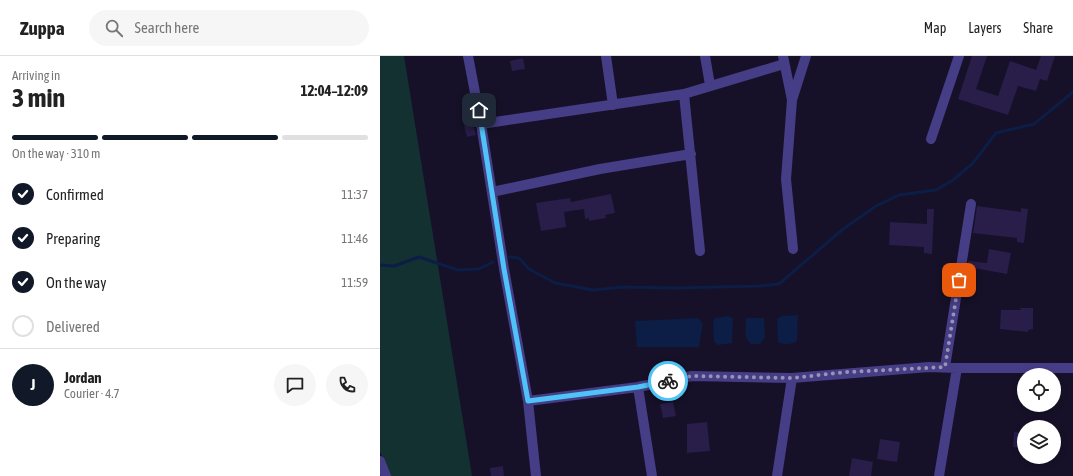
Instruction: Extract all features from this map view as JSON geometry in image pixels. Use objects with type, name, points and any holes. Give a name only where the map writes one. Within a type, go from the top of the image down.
[{"type":"street","points":[[468,56],[482,124],[504,269],[528,401],[536,476]]},
{"type":"street","points":[[606,56],[613,105]]},
{"type":"street","points":[[705,56],[710,85]]},
{"type":"street","points":[[792,249],[786,179],[792,100],[806,56]]},
{"type":"street","points":[[931,139],[959,56]]},
{"type":"street","points":[[482,124],[684,94],[784,60],[792,100]]},
{"type":"street","points":[[684,94],[700,251]]},
{"type":"street","points":[[492,192],[600,169],[691,154]]},
{"type":"street","points":[[945,367],[971,204]]},
{"type":"street","points":[[528,401],[638,387],[692,376],[792,378],[847,372],[945,367],[1073,368]]},
{"type":"street","points":[[939,476],[957,368]]},
{"type":"street","points":[[777,476],[792,378]]},
{"type":"street","points":[[638,387],[652,476]]},
{"type":"street","points":[[380,461],[386,476]]},
{"type":"green space","points":[[380,56],[404,56],[472,476],[389,476],[380,451]]},
{"type":"water","points":[[798,315],[797,341],[788,344],[778,342],[777,319],[782,316]]},
{"type":"water","points":[[728,316],[733,318],[732,343],[718,345],[714,342],[713,320]]},
{"type":"water","points":[[698,318],[703,323],[699,347],[637,347],[635,321]]},
{"type":"water","points":[[746,318],[764,318],[765,338],[760,344],[751,344],[748,342]]},
{"type":"building","points":[[972,56],[987,56],[976,89],[998,96],[1010,61],[1036,70],[1041,56],[1055,56],[1047,81],[1040,79],[1036,91],[1018,86],[1008,115],[958,99]]},
{"type":"building","points":[[523,58],[525,69],[512,71],[510,61]]},
{"type":"building","points":[[473,124],[476,135],[467,137],[464,126]]},
{"type":"building","points":[[611,194],[615,213],[605,215],[606,218],[589,221],[589,218],[585,219],[584,209],[564,212],[566,227],[541,231],[536,203],[570,198],[571,202]]},
{"type":"building","points":[[977,206],[1021,212],[1021,208],[1028,209],[1024,243],[1017,242],[1017,238],[973,233]]},
{"type":"building","points":[[927,209],[934,209],[932,254],[924,253],[924,247],[889,245],[890,222],[927,224]]},
{"type":"building","points":[[989,249],[1011,253],[1007,274],[968,267],[968,261],[987,263]]},
{"type":"building","points":[[1020,308],[1033,308],[1033,329],[1028,330],[1028,332],[1000,329],[1001,310],[1021,310]]},
{"type":"building","points":[[673,402],[676,416],[663,418],[660,404]]},
{"type":"building","points":[[707,422],[710,451],[687,453],[687,424]]},
{"type":"building","points":[[1014,432],[1017,432],[1017,447],[1013,447]]},
{"type":"building","points":[[880,439],[900,442],[897,462],[877,459]]},
{"type":"building","points":[[852,458],[873,462],[871,476],[849,476]]},
{"type":"building","points":[[503,466],[504,476],[491,476],[490,468]]},
{"type":"waterway","points":[[509,257],[519,258],[529,269],[555,283],[593,290],[623,287],[675,288],[760,286],[779,284],[842,230],[876,206],[899,195],[936,190],[953,180],[973,163],[996,133],[1034,124],[1073,92]]},
{"type":"waterway","points":[[380,265],[394,266],[419,257],[458,270],[479,269],[493,262]]},
{"type":"way so far","points":[[668,381],[692,376],[792,378],[847,372],[886,371],[929,366],[945,367],[959,280]]},
{"type":"route","points":[[479,110],[504,269],[528,401],[569,397],[668,381]]}]
